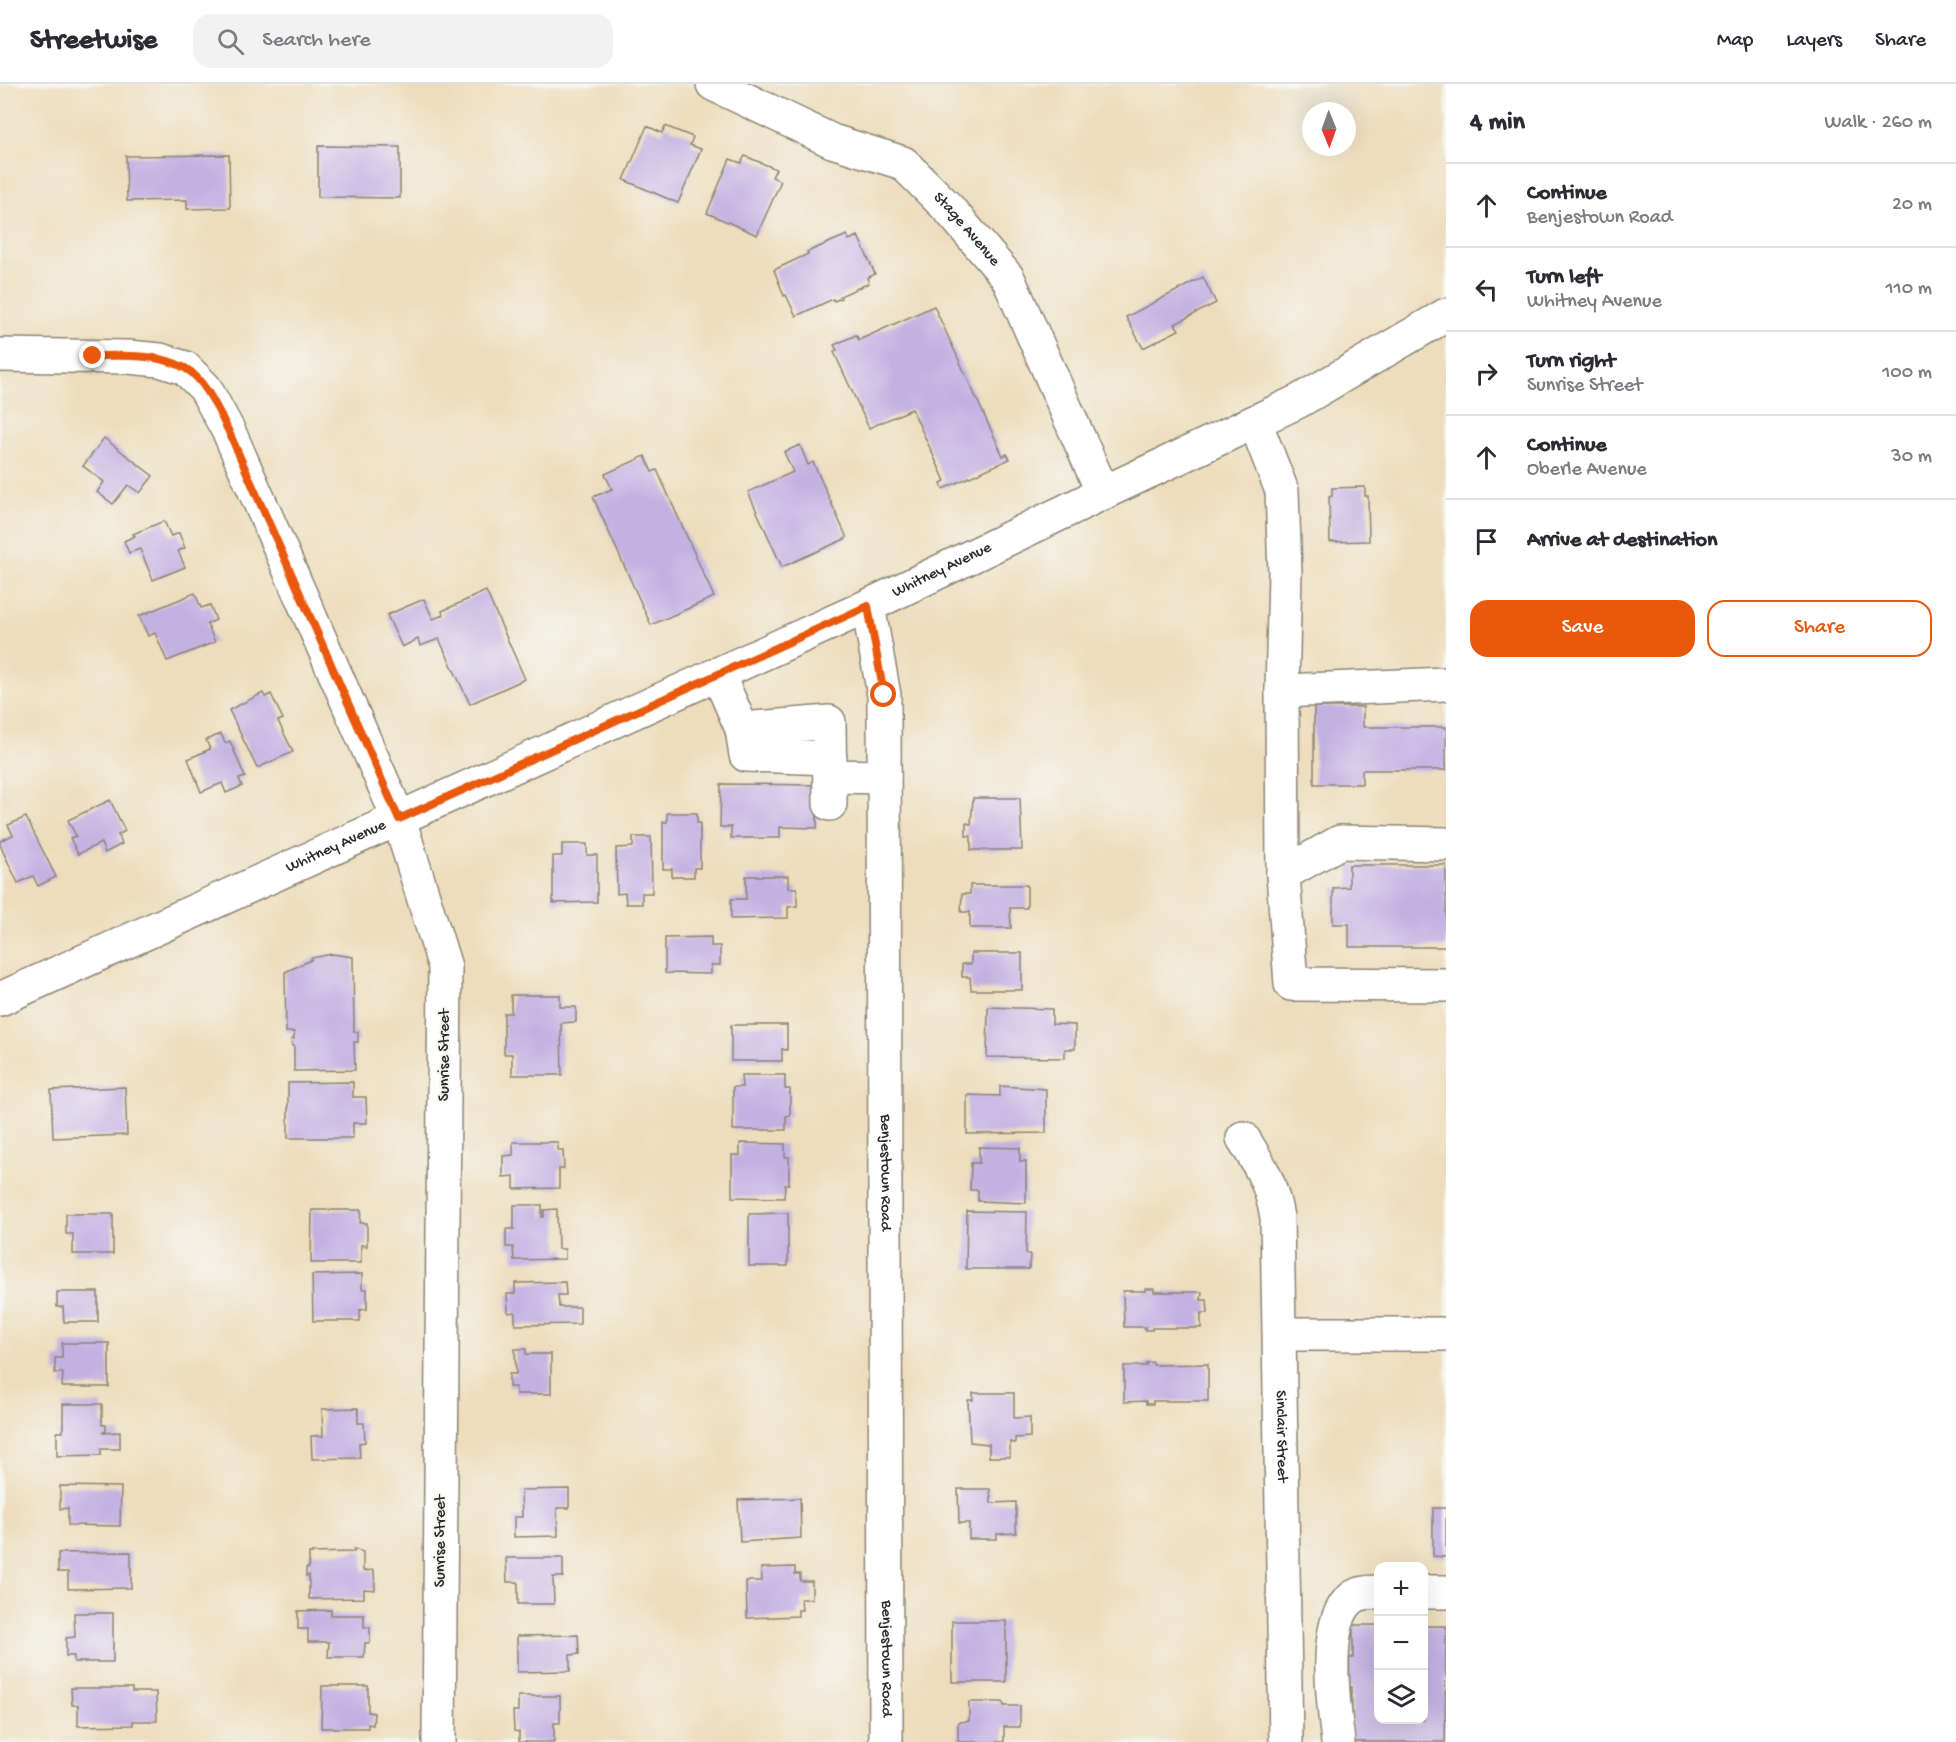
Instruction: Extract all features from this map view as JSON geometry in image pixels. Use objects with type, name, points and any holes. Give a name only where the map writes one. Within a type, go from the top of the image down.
[{"type":"street","name":"Stage Avenue","points":[[713,84],[832,141],[903,163],[949,209],[1008,278],[1103,492]]},
{"type":"street","name":"Whitney Avenue","points":[[0,999],[868,606],[1103,492],[1299,401],[1443,324]]},
{"type":"street","name":"Sunrise Street","points":[[0,355],[128,357],[160,360],[185,368],[205,388],[220,413],[399,819],[445,967],[440,1742]]},
{"type":"street","points":[[1255,422],[1282,491],[1285,573],[1282,691],[1282,874],[1291,984],[1446,985]]},
{"type":"street","name":"Benjestown Road","points":[[868,606],[884,695],[886,1742]]},
{"type":"street","points":[[718,674],[742,729],[747,755],[830,780],[884,777]]},
{"type":"street","points":[[1282,691],[1446,684]]},
{"type":"street","points":[[1282,874],[1341,842],[1446,844]]},
{"type":"street","name":"Sinclair Street","points":[[1244,1138],[1265,1174],[1273,1195],[1277,1217],[1286,1742]]},
{"type":"street","points":[[1280,1334],[1446,1334]]},
{"type":"street","points":[[1338,1742],[1333,1676],[1336,1619],[1342,1608],[1353,1597],[1374,1592]]},
{"type":"street","points":[[1428,1592],[1446,1592]]},
{"type":"building","points":[[647,126],[662,133],[665,126],[693,137],[690,145],[701,149],[678,203],[624,180]]},
{"type":"building","points":[[318,146],[400,147],[400,198],[318,197]]},
{"type":"building","points":[[229,155],[230,208],[187,209],[187,200],[127,201],[126,156]]},
{"type":"building","points":[[745,156],[776,169],[772,177],[781,181],[757,235],[707,213],[730,159],[741,163]]},
{"type":"building","points":[[847,235],[849,240],[858,236],[875,274],[867,278],[869,283],[840,296],[841,298],[834,301],[833,299],[796,316],[786,295],[784,296],[774,270],[808,254],[807,252]]},
{"type":"building","points":[[1203,277],[1216,303],[1175,324],[1179,330],[1143,348],[1126,317]]},
{"type":"building","points":[[934,306],[1003,456],[1007,454],[1010,459],[943,489],[941,483],[945,481],[912,409],[869,428],[834,352],[837,350],[834,345],[856,335],[859,340]]},
{"type":"building","points":[[104,438],[153,476],[140,493],[128,485],[113,504],[97,492],[104,482],[83,466]]},
{"type":"building","points":[[800,445],[808,465],[813,462],[847,538],[782,567],[748,492],[793,472],[784,452]]},
{"type":"building","points":[[645,456],[652,472],[657,470],[714,597],[651,625],[593,497],[612,489],[605,474]]},
{"type":"building","points":[[1365,487],[1365,496],[1368,496],[1369,541],[1330,542],[1329,497],[1332,496],[1332,488]]},
{"type":"building","points":[[164,521],[171,536],[179,533],[185,548],[178,551],[185,567],[153,580],[140,549],[129,553],[124,541],[135,536],[133,534]]},
{"type":"building","points":[[486,591],[525,679],[470,704],[439,639],[420,646],[418,639],[402,647],[387,615],[424,599],[433,619],[443,615],[442,611]]},
{"type":"building","points":[[195,593],[201,608],[210,605],[216,620],[207,624],[215,642],[167,661],[155,633],[148,636],[139,616]]},
{"type":"building","points":[[263,693],[265,697],[271,694],[283,719],[278,721],[293,752],[257,768],[229,710]]},
{"type":"building","points":[[1314,707],[1363,707],[1363,727],[1446,727],[1446,770],[1362,770],[1362,784],[1314,784]]},
{"type":"building","points":[[221,734],[225,743],[230,741],[245,777],[239,779],[242,786],[226,793],[222,783],[201,792],[188,759],[210,749],[206,740]]},
{"type":"building","points":[[721,784],[817,785],[817,828],[780,827],[780,838],[731,838],[731,827],[720,827]]},
{"type":"building","points":[[973,798],[1020,798],[1022,850],[971,850],[971,836],[966,836],[966,823],[971,824]]},
{"type":"building","points":[[110,800],[125,831],[118,835],[122,844],[105,853],[101,843],[78,854],[70,838],[76,836],[68,820]]},
{"type":"building","points":[[667,813],[697,813],[697,823],[700,823],[700,868],[694,868],[694,877],[672,877],[672,869],[663,869],[663,822],[667,822]]},
{"type":"building","points":[[26,817],[56,877],[38,886],[33,876],[18,883],[0,845],[0,841],[13,835],[8,825]]},
{"type":"building","points":[[633,837],[651,837],[652,893],[642,893],[642,904],[626,904],[625,893],[617,894],[616,848],[633,847]]},
{"type":"building","points":[[562,844],[587,844],[587,855],[597,855],[597,902],[553,903],[553,856],[562,856]]},
{"type":"building","points":[[1349,865],[1446,865],[1446,947],[1349,947],[1349,924],[1333,924],[1333,888],[1349,887]]},
{"type":"building","points":[[746,876],[788,876],[788,888],[797,888],[797,906],[788,907],[788,918],[731,919],[731,899],[746,899]]},
{"type":"building","points":[[970,885],[1027,885],[1027,908],[1010,908],[1011,928],[970,928],[970,912],[961,912],[962,894],[970,894]]},
{"type":"building","points":[[711,937],[711,946],[720,946],[720,965],[711,965],[711,974],[665,973],[665,938]]},
{"type":"building","points":[[971,953],[1022,953],[1022,990],[971,990],[970,977],[962,977],[962,964],[971,964]]},
{"type":"building","points":[[332,954],[353,957],[354,1032],[358,1032],[358,1042],[354,1042],[355,1070],[294,1071],[294,1046],[292,1046],[291,1039],[294,1039],[294,1032],[286,1032],[285,972],[311,958]]},
{"type":"building","points":[[511,995],[560,995],[560,1007],[576,1007],[576,1022],[561,1023],[562,1075],[512,1075],[512,1054],[504,1054],[504,1013],[511,1013]]},
{"type":"building","points":[[988,1007],[1052,1009],[1052,1024],[1075,1025],[1075,1049],[1065,1049],[1065,1058],[987,1057]]},
{"type":"building","points":[[731,1025],[787,1025],[787,1050],[782,1049],[782,1061],[731,1061]]},
{"type":"building","points":[[741,1075],[785,1075],[785,1089],[790,1089],[790,1116],[786,1116],[786,1130],[733,1130],[733,1087],[742,1087]]},
{"type":"building","points":[[353,1082],[353,1097],[366,1097],[367,1123],[353,1123],[353,1138],[288,1138],[288,1083]]},
{"type":"building","points":[[1000,1086],[1046,1089],[1046,1133],[967,1134],[967,1095],[1000,1096]]},
{"type":"building","points":[[125,1087],[127,1135],[53,1138],[51,1090]]},
{"type":"building","points":[[513,1142],[558,1142],[558,1150],[563,1150],[564,1169],[559,1169],[559,1188],[514,1189],[514,1176],[503,1177],[503,1156],[513,1155]]},
{"type":"building","points":[[740,1143],[785,1144],[785,1157],[789,1157],[789,1184],[785,1185],[784,1198],[732,1197],[732,1155],[740,1155]]},
{"type":"building","points":[[979,1147],[1020,1148],[1020,1162],[1026,1161],[1026,1203],[978,1201],[978,1190],[970,1190],[971,1163],[979,1163]]},
{"type":"building","points":[[514,1205],[542,1205],[542,1217],[544,1217],[544,1210],[557,1209],[558,1249],[565,1249],[565,1259],[514,1260],[513,1247],[506,1247],[506,1229],[514,1229]]},
{"type":"building","points":[[312,1210],[361,1210],[360,1223],[367,1223],[367,1246],[361,1245],[361,1263],[311,1263]]},
{"type":"building","points":[[967,1211],[1027,1212],[1026,1254],[1030,1254],[1029,1269],[966,1269]]},
{"type":"building","points":[[788,1213],[788,1266],[749,1266],[749,1214]]},
{"type":"building","points":[[66,1214],[113,1214],[113,1254],[73,1254],[73,1234],[66,1234]]},
{"type":"building","points":[[362,1274],[362,1289],[367,1289],[367,1309],[360,1310],[360,1321],[313,1321],[312,1275]]},
{"type":"building","points":[[565,1282],[566,1295],[558,1295],[559,1307],[580,1307],[580,1324],[515,1325],[515,1312],[508,1313],[507,1294],[515,1294],[515,1283]]},
{"type":"building","points":[[1145,1289],[1154,1289],[1154,1292],[1202,1292],[1201,1300],[1207,1300],[1208,1313],[1201,1313],[1201,1328],[1145,1330],[1145,1327],[1124,1327],[1123,1291],[1145,1291]]},
{"type":"building","points":[[57,1292],[98,1292],[98,1322],[64,1322],[63,1307],[57,1307]]},
{"type":"building","points":[[62,1343],[109,1343],[109,1387],[62,1387],[63,1373],[55,1373],[55,1358],[62,1358]]},
{"type":"building","points":[[515,1349],[526,1349],[526,1354],[551,1354],[551,1394],[516,1394],[516,1387],[509,1387],[509,1374],[516,1374]]},
{"type":"building","points":[[1153,1362],[1153,1365],[1208,1364],[1208,1401],[1153,1401],[1153,1404],[1146,1404],[1146,1401],[1124,1402],[1124,1366],[1146,1366],[1146,1363]]},
{"type":"building","points":[[973,1393],[1014,1393],[1014,1418],[1030,1417],[1030,1437],[1015,1438],[1015,1443],[1010,1442],[1010,1457],[989,1457],[989,1444],[970,1442],[968,1400],[973,1400]]},
{"type":"building","points":[[63,1404],[102,1404],[102,1425],[106,1425],[106,1431],[102,1433],[120,1432],[120,1449],[101,1449],[101,1455],[57,1456],[57,1432],[63,1432]]},
{"type":"building","points":[[358,1408],[358,1423],[364,1423],[365,1442],[359,1443],[360,1458],[312,1459],[311,1436],[323,1436],[322,1409]]},
{"type":"building","points":[[60,1486],[121,1487],[120,1526],[68,1525],[68,1508],[60,1509]]},
{"type":"building","points":[[569,1489],[569,1508],[557,1508],[558,1536],[514,1537],[514,1517],[522,1517],[521,1490]]},
{"type":"building","points":[[958,1489],[990,1489],[991,1503],[1016,1502],[1016,1533],[997,1534],[997,1539],[969,1539],[969,1523],[959,1523]]},
{"type":"building","points":[[800,1498],[801,1538],[740,1542],[738,1500]]},
{"type":"building","points":[[1433,1508],[1446,1508],[1446,1557],[1433,1556]]},
{"type":"building","points":[[354,1549],[363,1552],[363,1571],[374,1570],[375,1590],[364,1589],[364,1598],[309,1599],[309,1575],[306,1576],[306,1568],[309,1568],[309,1553],[354,1552]]},
{"type":"building","points":[[131,1552],[131,1588],[68,1589],[68,1572],[58,1572],[58,1553]]},
{"type":"building","points":[[506,1558],[563,1558],[563,1577],[553,1577],[554,1604],[518,1604],[518,1582],[507,1582]]},
{"type":"building","points":[[795,1567],[795,1574],[800,1574],[800,1581],[812,1581],[812,1599],[801,1599],[802,1610],[798,1610],[798,1616],[747,1618],[746,1581],[762,1581],[761,1568]]},
{"type":"building","points":[[331,1610],[331,1615],[364,1615],[364,1627],[370,1627],[370,1643],[365,1643],[364,1657],[328,1657],[329,1642],[308,1642],[308,1629],[298,1629],[298,1611]]},
{"type":"building","points":[[74,1613],[113,1613],[113,1662],[74,1662],[74,1656],[66,1656],[66,1638],[75,1637]]},
{"type":"building","points":[[952,1621],[1006,1621],[1006,1682],[952,1682]]},
{"type":"building","points":[[1353,1625],[1374,1625],[1374,1724],[1428,1724],[1428,1626],[1446,1626],[1445,1742],[1351,1742],[1352,1687],[1336,1687],[1336,1658],[1353,1658]]},
{"type":"building","points":[[578,1635],[579,1654],[570,1655],[570,1671],[517,1672],[517,1636]]},
{"type":"building","points":[[322,1686],[368,1686],[368,1712],[374,1713],[373,1725],[368,1724],[368,1728],[321,1728]]},
{"type":"building","points":[[71,1688],[132,1688],[132,1692],[156,1692],[157,1721],[133,1721],[133,1725],[78,1726],[78,1705],[72,1705]]},
{"type":"building","points":[[518,1696],[560,1696],[560,1723],[554,1723],[554,1742],[519,1742],[519,1732],[514,1731],[513,1711],[518,1711]]},
{"type":"building","points":[[969,1702],[1003,1702],[1004,1706],[1020,1706],[1020,1727],[1004,1727],[1004,1742],[958,1742],[958,1722],[969,1721]]},
{"type":"route","points":[[93,356],[160,360],[185,368],[205,388],[229,432],[399,819],[868,606],[884,695]]}]
